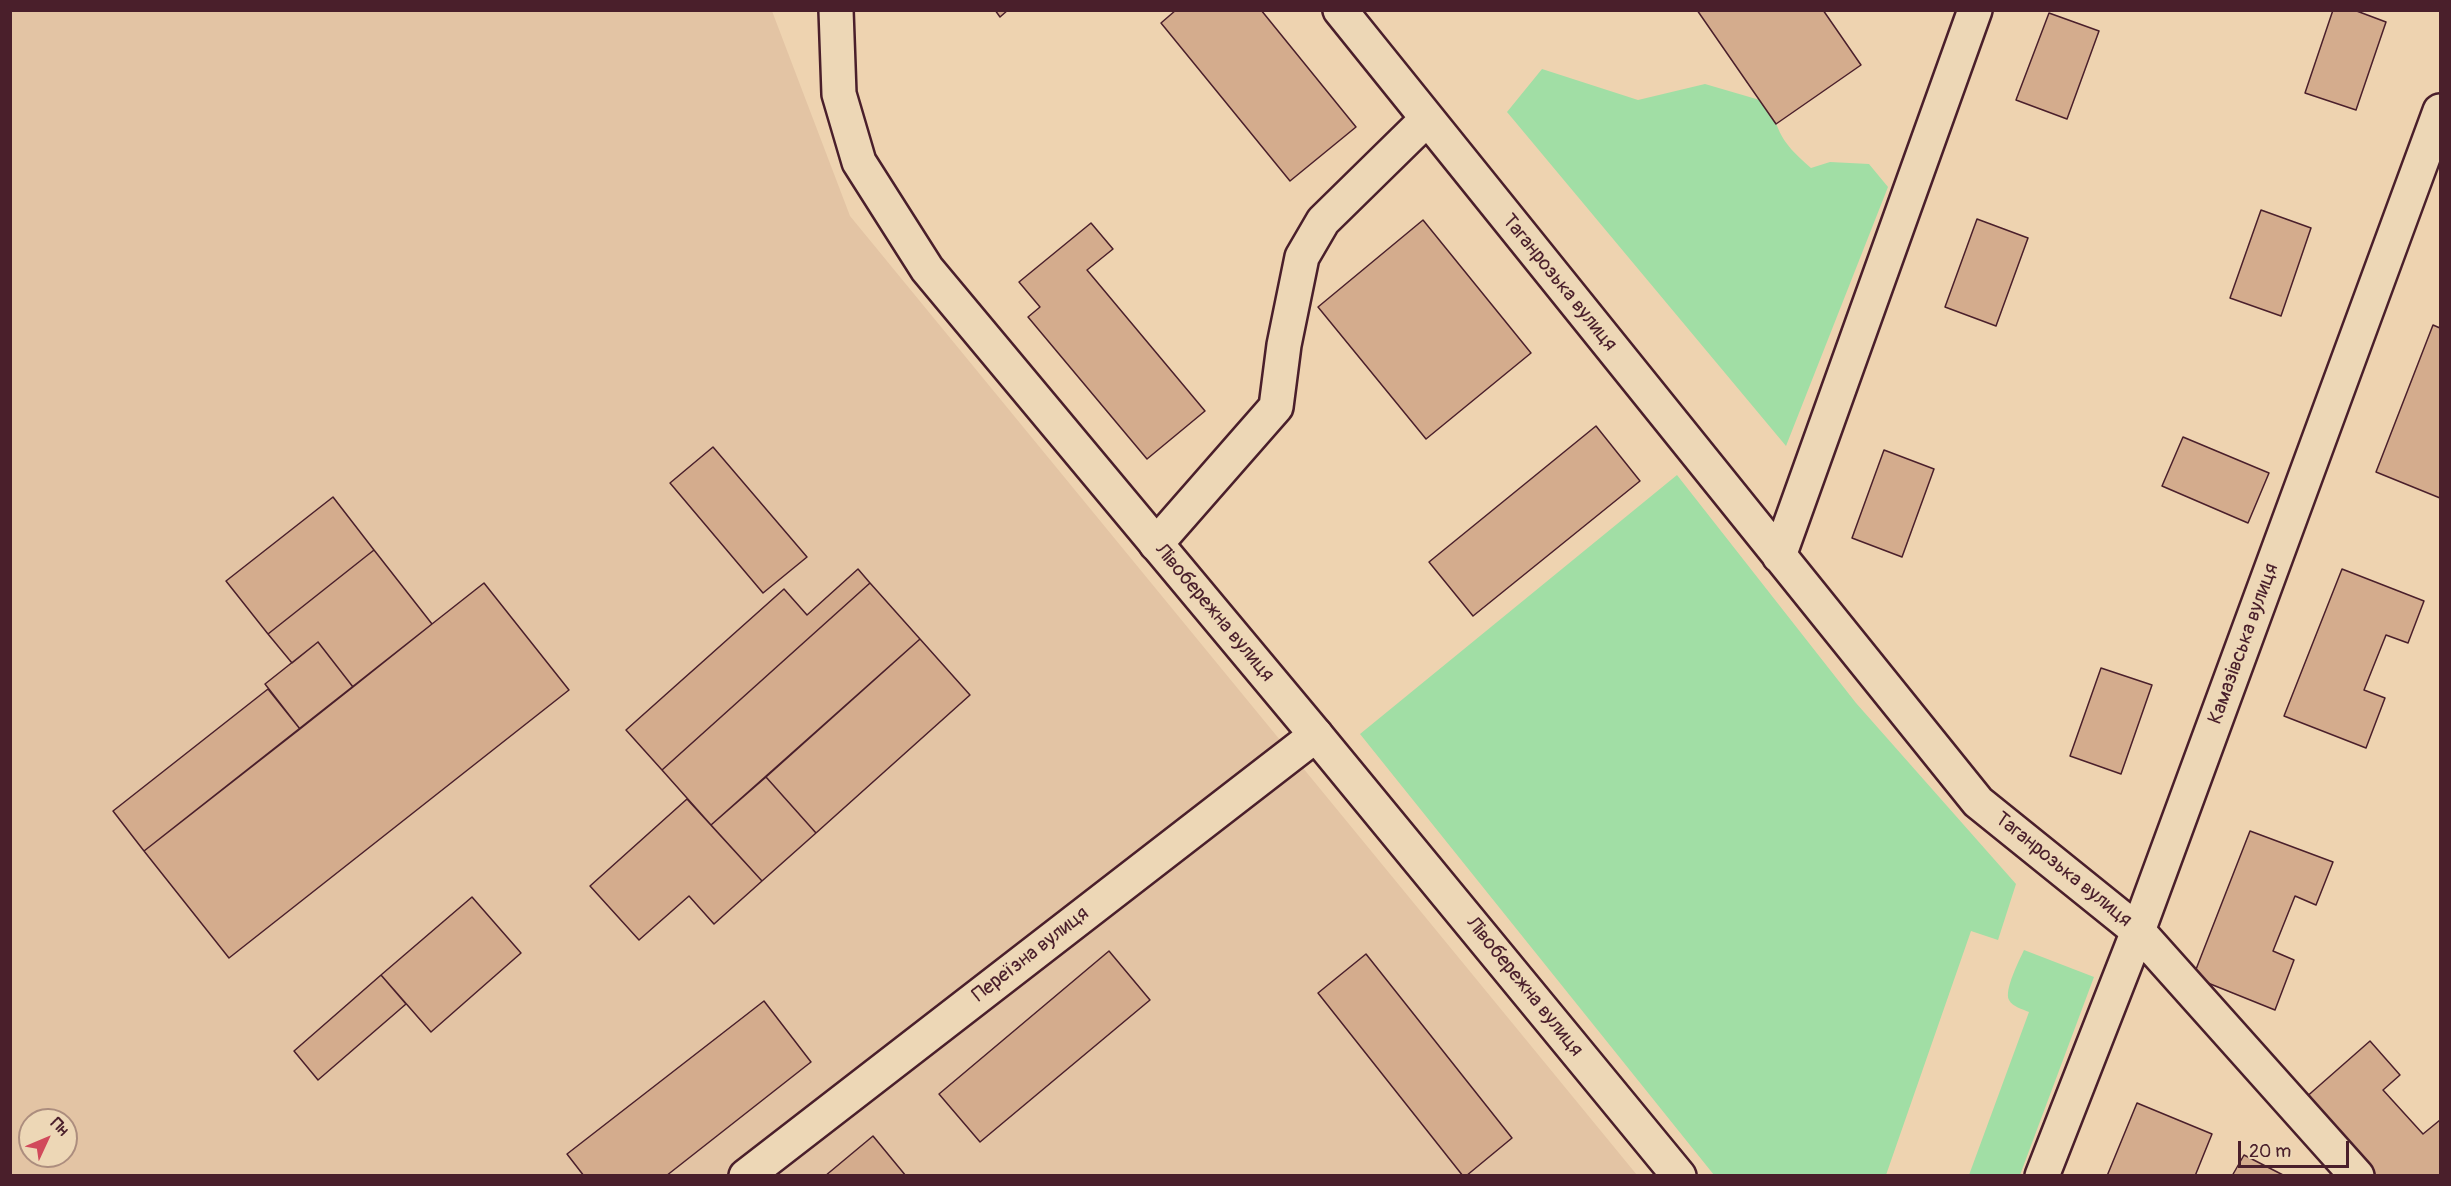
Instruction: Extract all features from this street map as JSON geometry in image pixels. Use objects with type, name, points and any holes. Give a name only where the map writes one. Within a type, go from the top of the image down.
[{"type":"street","name":"Лівобережна вулиця","points":[[836,10],[839,94],[859,162],[927,269],[1316,735],[1679,1176]]},
{"type":"street","name":"Таганрозька вулиця","points":[[1340,10],[1978,802],[2138,931],[2357,1176]]},
{"type":"street","points":[[1779,556],[1975,10]]},
{"type":"street","name":"Камазівська вулиця","points":[[2042,1176],[2138,931],[2440,111]]},
{"type":"street","points":[[1156,544],[1276,407],[1284,345],[1302,256],[1323,221],[1427,119]]},
{"type":"street","name":"Переїзна вулиця","points":[[746,1176],[1316,735]]},
{"type":"shaded area","points":[[10,11],[772,11],[850,216],[1637,1175],[11,1175]]},
{"type":"green space","points":[[1542,69],[1638,100],[1705,84],[1770,103],[1776,124],[1784,139],[1811,168],[1830,162],[1869,164],[1888,187],[1786,446],[1507,112]]},
{"type":"green space","points":[[1677,475],[1856,703],[2016,884],[1998,940],[1971,931],[1886,1175],[1714,1175],[1360,734]]},
{"type":"green space","points":[[2024,950],[2094,977],[2020,1175],[1969,1175],[2029,1012],[2013,1004],[2008,995],[2013,975]]},
{"type":"building","points":[[995,10],[1008,10],[1000,17]]},
{"type":"building","points":[[1176,10],[1261,10],[1356,127],[1290,181],[1161,23]]},
{"type":"building","points":[[1697,10],[1823,10],[1861,65],[1776,124]]},
{"type":"building","points":[[2333,10],[2354,10],[2386,22],[2356,110],[2305,93]]},
{"type":"building","points":[[2049,13],[2099,31],[2067,119],[2016,100]]},
{"type":"building","points":[[2261,210],[2311,228],[2281,316],[2230,298]]},
{"type":"building","points":[[1977,219],[2028,238],[1996,326],[1945,307]]},
{"type":"building","points":[[1423,220],[1531,353],[1426,439],[1318,307]]},
{"type":"building","points":[[1091,223],[1113,249],[1087,270],[1205,411],[1147,459],[1028,317],[1040,307],[1019,282]]},
{"type":"building","points":[[2433,325],[2440,328],[2440,498],[2376,472]]},
{"type":"building","points":[[1596,426],[1640,481],[1473,616],[1429,562]]},
{"type":"building","points":[[2183,437],[2269,473],[2248,523],[2162,486]]},
{"type":"building","points":[[713,447],[807,557],[763,593],[670,483]]},
{"type":"building","points":[[1884,450],[1934,469],[1902,557],[1852,538]]},
{"type":"building","points":[[333,497],[374,550],[268,634],[226,581]]},
{"type":"building","points":[[374,550],[432,624],[353,687],[318,642],[292,663],[268,634]]},
{"type":"building","points":[[858,569],[870,583],[662,770],[626,730],[784,589],[807,615]]},
{"type":"building","points":[[2342,569],[2424,601],[2408,643],[2386,635],[2364,690],[2385,698],[2366,748],[2284,716]]},
{"type":"building","points":[[484,583],[569,690],[229,958],[144,851]]},
{"type":"building","points":[[870,583],[920,639],[711,825],[662,770]]},
{"type":"building","points":[[920,639],[970,695],[816,833],[766,777]]},
{"type":"building","points":[[318,642],[353,687],[300,729],[265,684]]},
{"type":"building","points":[[2101,668],[2152,685],[2121,774],[2070,756]]},
{"type":"building","points":[[268,689],[300,729],[144,851],[113,811]]},
{"type":"building","points":[[766,777],[816,833],[762,881],[711,825]]},
{"type":"building","points":[[687,799],[762,881],[714,924],[689,896],[639,940],[590,886]]},
{"type":"building","points":[[2250,831],[2333,862],[2316,905],[2295,896],[2273,951],[2294,960],[2275,1010],[2193,977]]},
{"type":"building","points":[[472,897],[521,953],[431,1032],[381,975]]},
{"type":"building","points":[[1109,951],[1150,1000],[980,1142],[939,1094]]},
{"type":"building","points":[[1366,954],[1512,1138],[1466,1176],[1463,1176],[1318,993]]},
{"type":"building","points":[[381,975],[406,1004],[318,1080],[294,1051]]},
{"type":"building","points":[[764,1001],[811,1062],[666,1176],[584,1176],[567,1154]]},
{"type":"building","points":[[2370,1041],[2400,1075],[2383,1090],[2423,1134],[2440,1120],[2440,1176],[2372,1176],[2304,1099]]},
{"type":"building","points":[[2137,1103],[2212,1134],[2195,1176],[2107,1176]]},
{"type":"building","points":[[873,1136],[906,1176],[825,1176]]},
{"type":"building","points":[[2244,1155],[2285,1176],[2232,1176]]}]
